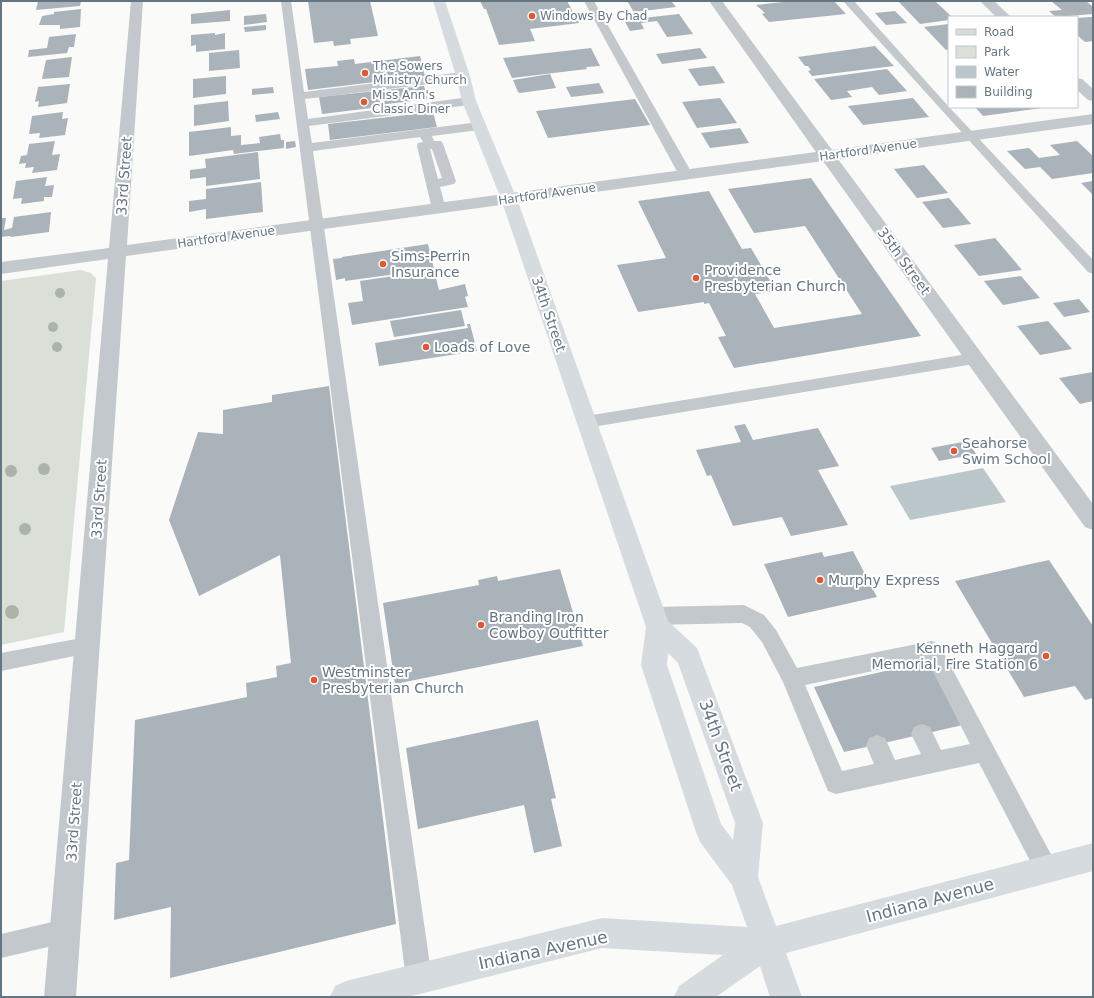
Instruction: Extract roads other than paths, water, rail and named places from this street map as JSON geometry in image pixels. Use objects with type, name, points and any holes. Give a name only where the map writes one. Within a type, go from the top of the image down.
[{"type":"main road","name":"34th Street","points":[[439,1],[463,76],[469,101],[509,199],[656,621],[654,665],[710,832],[744,877],[786,997]]},
{"type":"main road","name":"34th Street","points":[[656,621],[688,656],[750,823],[744,877]]},
{"type":"main road","name":"Indiana Avenue","points":[[346,997],[602,933],[768,943],[1093,857]]},
{"type":"main road","name":"Indiana Avenue","points":[[690,997],[768,943]]},
{"type":"street","name":"33rd Street","points":[[60,997],[137,1]]},
{"type":"street","name":"35th Street","points":[[714,1],[1093,521]]},
{"type":"street","points":[[986,1],[1003,16]]},
{"type":"street","points":[[1078,83],[1093,97]]},
{"type":"street","name":"Hartford Avenue","points":[[1,268],[1093,119]]},
{"type":"lane","points":[[286,1],[419,979]]},
{"type":"lane","points":[[589,1],[686,175]]},
{"type":"lane","points":[[848,1],[1093,269]]},
{"type":"lane","points":[[299,96],[463,76]]},
{"type":"lane","points":[[303,123],[469,101]]},
{"type":"lane","points":[[306,148],[427,139],[480,126]]},
{"type":"lane","points":[[427,139],[437,144],[449,181],[432,184],[439,208]]},
{"type":"lane","points":[[586,422],[974,358]]},
{"type":"lane","points":[[656,621],[744,614],[757,621],[769,636],[792,678],[836,783],[985,751]]},
{"type":"lane","points":[[1,662],[87,646]]},
{"type":"lane","points":[[792,678],[842,674],[889,665],[932,650],[1047,870]]},
{"type":"lane","points":[[922,734],[936,762]]},
{"type":"lane","points":[[877,745],[889,772]]},
{"type":"lane","points":[[1,946],[65,931]]},
{"type":"water","points":[[983,468],[1006,502],[910,520],[890,486]]},
{"type":"place","name":"Windows By Chad","points":[[532,16]]},
{"type":"place","name":"The Sowers Ministry Church","points":[[365,73]]},
{"type":"place","name":"Miss Ann's Classic Diner","points":[[364,102]]},
{"type":"place","name":"Sims-Perrin Insurance","points":[[383,264]]},
{"type":"place","name":"Providence Presbyterian Church","points":[[696,278]]},
{"type":"place","name":"Loads of Love","points":[[426,347]]},
{"type":"place","name":"Seahorse Swim School","points":[[954,451]]},
{"type":"place","name":"Murphy Express","points":[[820,580]]},
{"type":"place","name":"Branding Iron Cowboy Outfitter","points":[[481,625]]},
{"type":"place","name":"Kenneth Haggard Memorial, Fire Station 6","points":[[1046,656]]},
{"type":"place","name":"Westminster Presbyterian Church","points":[[314,680]]}]
